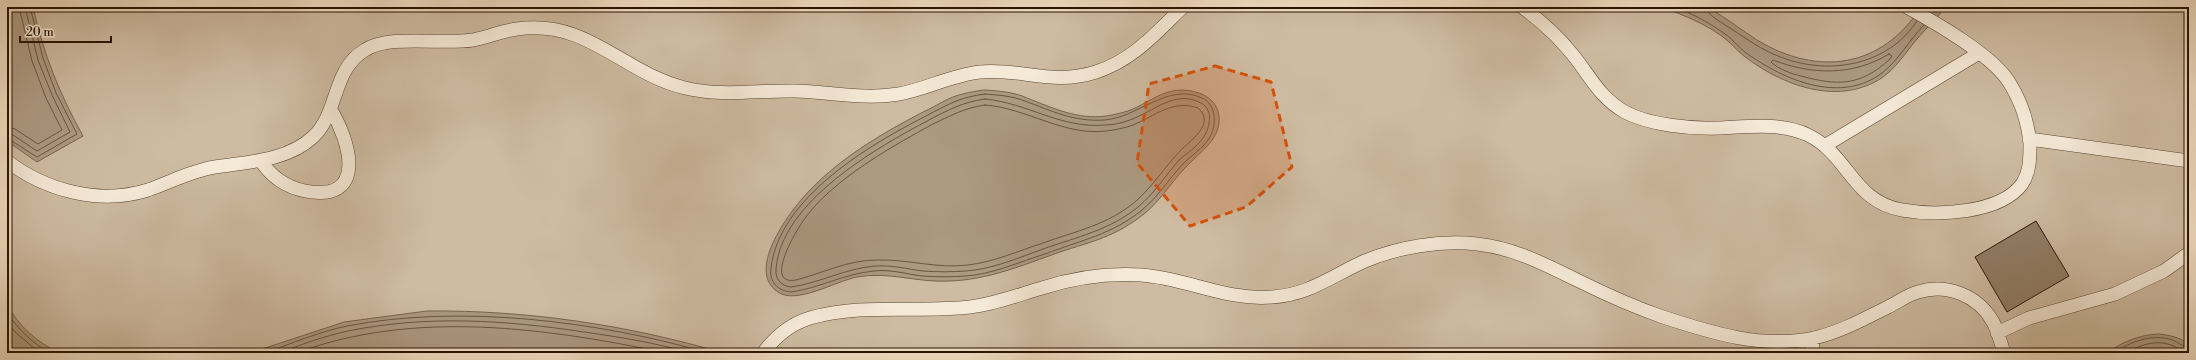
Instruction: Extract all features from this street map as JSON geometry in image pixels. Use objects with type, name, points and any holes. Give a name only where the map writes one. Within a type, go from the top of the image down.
[{"type":"lane","points":[[7,161],[40,182],[62,190],[109,196],[132,194],[193,172],[262,161],[293,151],[303,145],[324,124],[331,110],[341,78],[350,62],[363,50],[378,43],[395,40],[442,43],[472,40],[517,29],[540,27],[563,30],[585,38],[642,72],[685,88],[732,94],[796,91],[873,97],[918,90],[961,75],[980,72],[998,71],[1053,78],[1093,73],[1112,66],[1149,42],[1183,7]]},
{"type":"lane","points":[[1522,7],[1540,20],[1564,43],[1596,88],[1609,101],[1625,112],[1641,118],[1691,128],[1767,126],[1806,134],[1826,145],[1861,189],[1874,199],[1902,210],[1941,213],[1966,210],[2004,200],[2014,193],[2023,183],[2028,171],[2030,161],[2029,139],[2025,113],[2008,80],[1979,53],[1909,8]]},
{"type":"lane","points":[[1826,145],[1979,53]]},
{"type":"lane","points":[[262,161],[276,179],[286,185],[315,193],[326,194],[336,190],[344,183],[349,173],[350,164],[345,138],[331,110]]},
{"type":"lane","points":[[2029,139],[2189,161]]},
{"type":"lane","points":[[762,353],[771,342],[796,324],[805,320],[836,312],[894,309],[937,310],[974,306],[1010,298],[1043,287],[1076,279],[1108,275],[1141,275],[1174,279],[1233,296],[1275,297],[1312,288],[1366,261],[1389,253],[1413,247],[1444,243],[1476,244],[1508,249],[1538,260],[1612,297],[1659,315],[1733,338],[1760,342],[1813,338],[1854,324],[1914,293],[1929,289],[1945,289],[1961,293],[1975,301],[1986,312],[1997,332],[2004,353]]},
{"type":"lane","points":[[1997,332],[2029,318],[2115,294],[2164,271],[2189,253]]},
{"type":"lane","points":[[1812,353],[1813,338]]},
{"type":"highlighted area","points":[[1215,66],[1271,82],[1292,167],[1246,207],[1190,226],[1137,163],[1149,84]]},
{"type":"shaded area","points":[[7,7],[2189,7],[2189,353],[7,353]]},
{"type":"water","points":[[1701,6],[1710,8],[1757,40],[1780,52],[1803,59],[1825,62],[1847,60],[1868,54],[1888,43],[1905,27],[1921,7],[1945,7],[1939,16],[1917,39],[1897,64],[1883,77],[1867,86],[1850,90],[1832,91],[1796,85],[1779,78],[1745,57],[1721,35],[1705,25],[1661,7]]},
{"type":"water","points":[[7,7],[33,7],[42,41],[53,73],[83,136],[37,162],[7,141]]},
{"type":"water","points":[[984,90],[1017,94],[1076,115],[1096,117],[1109,116],[1128,111],[1162,94],[1178,90],[1188,90],[1202,94],[1211,100],[1215,105],[1218,111],[1218,129],[1209,144],[1184,169],[1150,209],[1133,222],[1104,238],[1019,267],[978,278],[937,281],[880,275],[848,279],[816,291],[795,296],[778,292],[769,282],[766,269],[768,255],[783,224],[803,198],[823,177],[864,146],[893,128],[952,97]]},
{"type":"water","points":[[7,304],[11,312],[29,333],[43,344],[59,353],[7,353]]},
{"type":"water","points":[[427,311],[502,313],[577,321],[651,334],[723,353],[250,353],[344,322]]},
{"type":"water","points":[[2158,334],[2174,337],[2189,344],[2189,353],[2107,353],[2131,340]]},
{"type":"building","points":[[2036,221],[2069,276],[2007,312],[1975,257]]}]
